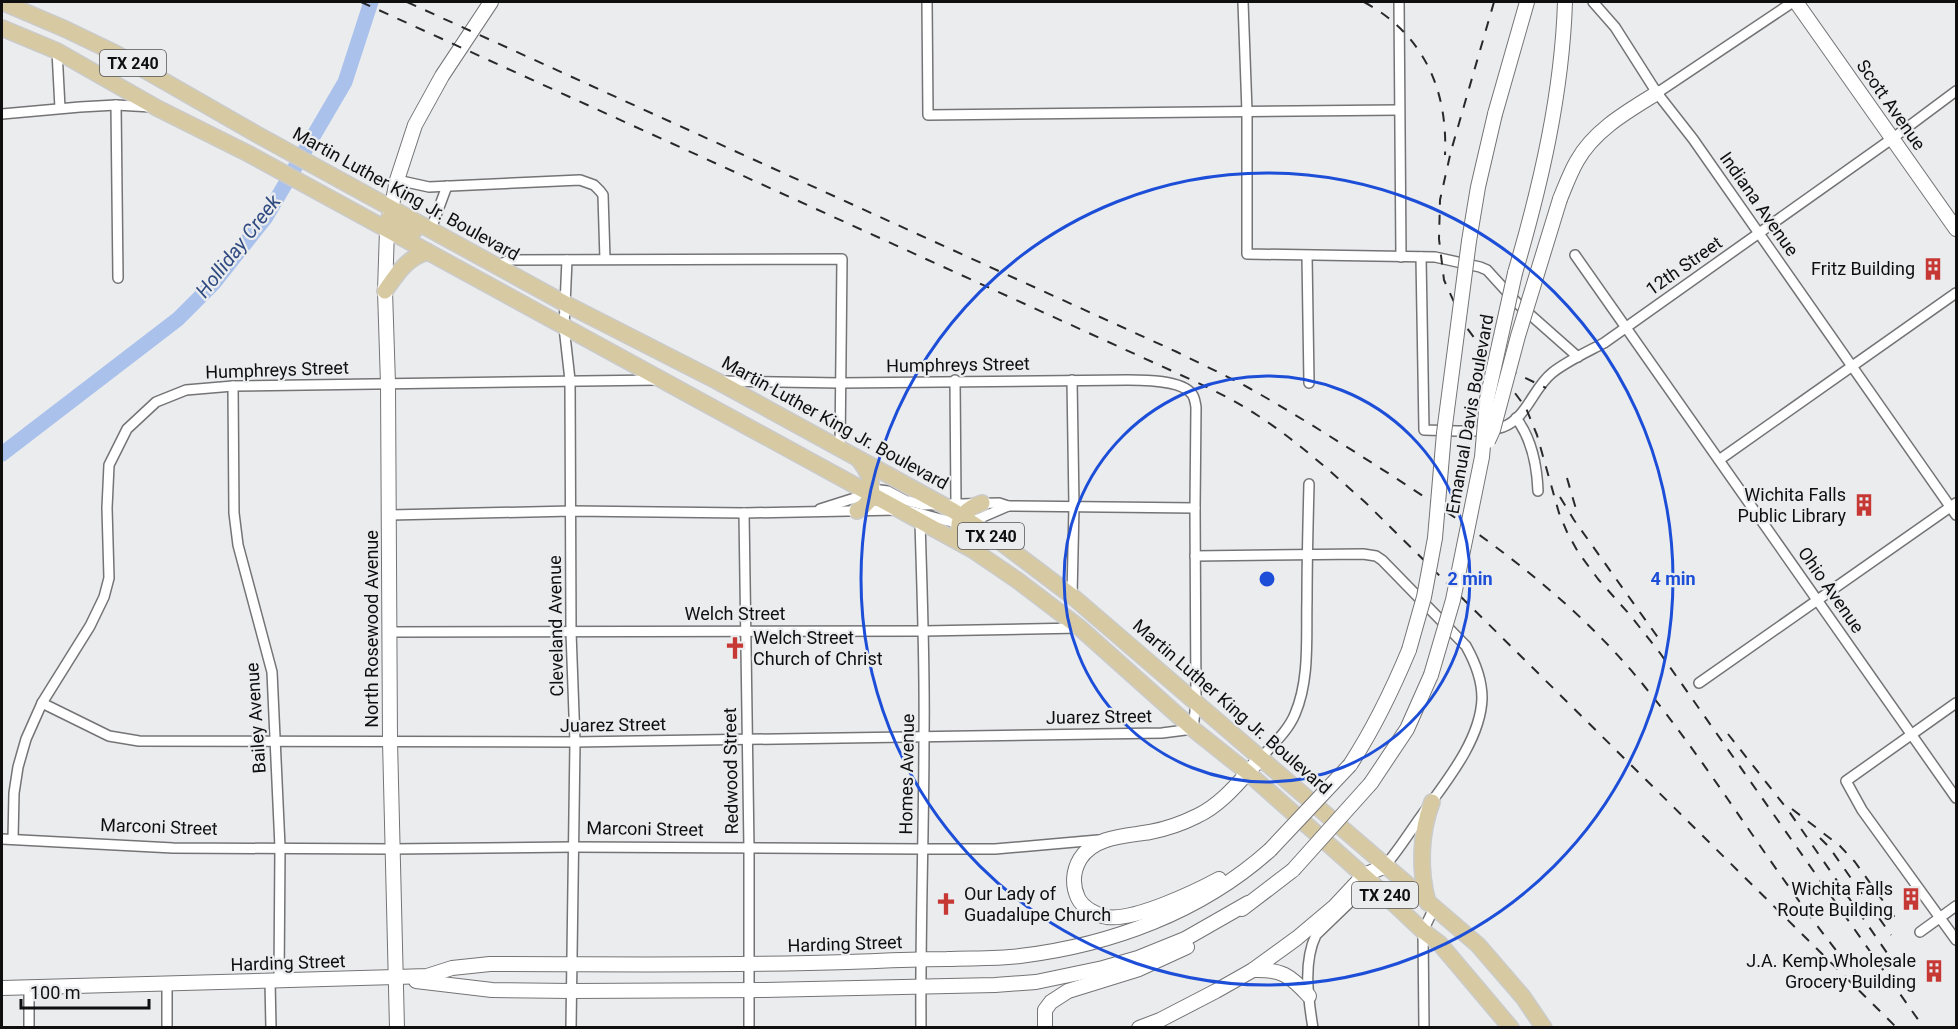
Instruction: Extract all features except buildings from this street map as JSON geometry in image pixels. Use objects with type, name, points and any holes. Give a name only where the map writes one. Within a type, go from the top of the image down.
[{"type":"main road","name":"Martin Luther King Jr. Boulevard","points":[[2,2],[115,53],[258,135],[341,179],[428,252],[973,550],[1080,628],[1193,729],[1247,772],[1368,879],[1440,944],[1511,1028]]},
{"type":"main road","name":"North Rosewood Avenue","points":[[397,1028],[390,741],[390,514],[385,291],[389,218],[397,180],[415,125],[425,105],[490,2]]},
{"type":"main road","name":"Emanual Davis Boulevard","points":[[1270,850],[1350,765],[1370,734],[1388,699],[1409,650],[1424,597],[1435,538],[1444,433],[1478,187],[1495,114],[1527,2]]},
{"type":"main road","name":"Emanual Davis Boulevard","points":[[1248,903],[1293,870],[1371,783],[1407,729],[1431,675],[1453,600],[1482,457],[1487,399],[1515,273],[1541,177],[1558,92],[1566,2]]},
{"type":"main road","name":"Scott Avenue","points":[[1795,2],[1956,229]]},
{"type":"main road","name":"Martin Luther King Jr. Boulevard","points":[[2,28],[57,51],[157,108],[333,199],[431,229],[566,304],[717,381],[958,514],[998,540],[1072,596],[1478,945],[1523,997],[1544,1028]]},
{"type":"main road","points":[[57,51],[65,29]]},
{"type":"main road","points":[[1482,457],[1493,430],[1518,336],[1560,199],[1577,160],[1598,135],[1618,117],[1658,93]]},
{"type":"main road","points":[[389,218],[462,255],[495,264]]},
{"type":"main road","points":[[385,291],[401,268],[415,255],[428,252]]},
{"type":"main road","points":[[856,511],[863,507],[872,494],[872,483],[859,459]]},
{"type":"main road","points":[[973,550],[961,535],[958,514],[982,503]]},
{"type":"main road","name":"Marconi Street","points":[[1115,836],[1151,832],[1200,815],[1224,797],[1261,758]]},
{"type":"main road","points":[[1431,802],[1425,822],[1423,886],[1431,906]]},
{"type":"main road","points":[[1115,836],[1087,850],[1080,859],[1073,877],[1078,899],[1086,908],[1108,917],[1142,911],[1176,899],[1210,884],[1270,850]]},
{"type":"main road","name":"Harding Street","points":[[2,988],[396,978],[427,976],[452,968],[490,964],[749,964],[1018,956],[1062,950],[1109,939],[1146,926],[1197,901],[1241,874],[1270,850]]},
{"type":"main road","points":[[1139,1028],[1200,1000],[1253,970],[1297,938],[1386,866]]},
{"type":"main road","points":[[1045,1028],[1045,1010],[1059,995],[1139,969],[1191,946],[1220,928],[1248,903]]},
{"type":"main road","name":"Harding Street","points":[[396,978],[492,990],[572,991],[749,990],[994,985],[1036,982],[1103,968],[1138,957],[1185,939],[1248,903]]},
{"type":"main road","points":[[1253,970],[1268,969],[1283,973],[1294,980],[1309,996]]},
{"type":"street","points":[[927,2],[928,115],[1399,110]]},
{"type":"street","points":[[1243,2],[1247,112],[1247,254],[1435,257],[1480,267],[1486,270],[1518,304],[1578,357]]},
{"type":"street","points":[[1399,2],[1401,257]]},
{"type":"street","name":"Indiana Avenue","points":[[1593,2],[1615,27],[1658,93],[1955,508]]},
{"type":"street","points":[[1658,93],[1795,2]]},
{"type":"street","points":[[57,51],[60,108]]},
{"type":"street","name":"12th Street","points":[[1516,418],[1526,408],[1539,385],[1553,372],[1604,343],[1893,138],[1956,90]]},
{"type":"street","points":[[116,105],[118,278]]},
{"type":"street","points":[[2,114],[116,105],[157,108]]},
{"type":"street","points":[[397,180],[429,187],[580,180],[587,182],[601,192],[604,205],[605,259]]},
{"type":"street","points":[[431,229],[447,186]]},
{"type":"street","name":"Ohio Avenue","points":[[1575,255],[1956,798]]},
{"type":"street","points":[[1307,256],[1309,383]]},
{"type":"street","points":[[1421,257],[1424,430],[1481,430],[1504,427],[1516,418],[1530,442],[1538,475],[1538,491]]},
{"type":"street","points":[[495,264],[509,260],[842,259],[840,448]]},
{"type":"street","name":"Cleveland Avenue","points":[[567,260],[564,327],[570,380],[574,742],[571,1028]]},
{"type":"street","points":[[1719,460],[1956,293]]},
{"type":"street","name":"Humphreys Street","points":[[13,839],[14,793],[18,767],[26,740],[42,703],[90,626],[104,597],[109,578],[107,508],[109,465],[127,429],[156,402],[186,390],[233,386],[663,380]]},
{"type":"street","points":[[955,380],[958,514]]},
{"type":"street","name":"Humphreys Street","points":[[717,381],[840,383],[955,380],[1158,381],[1187,389],[1194,396],[1196,407],[1194,507]]},
{"type":"street","points":[[1072,380],[1074,506],[1072,596]]},
{"type":"street","name":"Bailey Avenue","points":[[233,386],[234,513],[243,565],[272,672],[280,847],[271,1028]]},
{"type":"street","points":[[1261,758],[1294,717],[1303,687],[1306,655],[1309,484]]},
{"type":"street","points":[[814,512],[880,490],[888,491],[906,500],[958,514]]},
{"type":"street","points":[[982,503],[999,503],[1008,506]]},
{"type":"street","points":[[390,514],[902,510],[931,515],[958,514],[1008,506],[1194,507],[1196,702],[1193,729]]},
{"type":"street","points":[[1699,683],[1955,508]]},
{"type":"street","name":"Redwood Street","points":[[744,513],[749,1028]]},
{"type":"street","name":"Homes Avenue","points":[[920,521],[924,631],[921,1028]]},
{"type":"street","points":[[1195,556],[1369,554],[1382,560],[1466,646],[1478,674],[1482,698],[1477,724],[1451,774],[1386,866]]},
{"type":"street","name":"Welch Street","points":[[390,632],[924,631],[1080,628]]},
{"type":"street","name":"Juarez Street","points":[[42,703],[109,736],[139,741],[574,742],[1162,733],[1193,729]]},
{"type":"street","points":[[1956,703],[1846,781],[1862,810],[1956,940]]},
{"type":"street","name":"Marconi Street","points":[[2,839],[173,848],[392,849],[574,846],[995,849],[1087,842],[1115,836]]},
{"type":"street","points":[[1313,1028],[1309,996],[1310,954],[1316,934],[1368,879]]},
{"type":"street","points":[[1424,1028],[1423,931],[1431,906]]},
{"type":"street","points":[[1920,932],[1956,906]]},
{"type":"street","points":[[167,984],[167,1028]]},
{"type":"street","points":[[29,987],[29,1028]]},
{"type":"waterway","name":"Holliday Creek","points":[[2,454],[178,319],[213,284],[266,217],[345,82],[371,2]]},
{"type":"railway","points":[[361,2],[1170,370],[1226,397],[1272,425],[1327,468],[1366,503],[1897,1028]]},
{"type":"railway","points":[[407,2],[1177,352],[1267,398],[1426,498],[1527,571],[1618,655],[1673,723],[1806,910],[1862,982]]},
{"type":"railway","points":[[1364,2],[1385,15],[1402,30],[1428,66],[1442,108],[1445,155]]},
{"type":"railway","points":[[1494,2],[1451,151],[1440,200],[1439,239],[1444,280],[1464,324],[1526,408],[1537,435],[1559,513],[1578,552],[1660,653],[1924,1028]]},
{"type":"railway","points":[[1492,356],[1511,371],[1546,388]]},
{"type":"railway","points":[[1567,478],[1578,516]]},
{"type":"railway","points":[[1560,497],[1659,639]]},
{"type":"railway","points":[[1728,734],[1788,810],[1894,963]]},
{"type":"railway","points":[[1792,809],[1840,846],[1855,862],[1896,919]]},
{"type":"railway","points":[[1820,838],[1829,847],[1891,935]]},
{"type":"place","name":"Fritz Building","points":[[1933,269]]},
{"type":"place","name":"Wichita Falls Public Library","points":[[1864,505]]},
{"type":"place","name":"Welch Street Church of Christ","points":[[735,648]]},
{"type":"place","name":"Wichita Falls Route Building","points":[[1911,899]]},
{"type":"place","name":"Our Lady of Guadalupe Church","points":[[946,904]]},
{"type":"place","name":"J.A. Kemp Wholesale Grocery Building","points":[[1934,971]]}]
